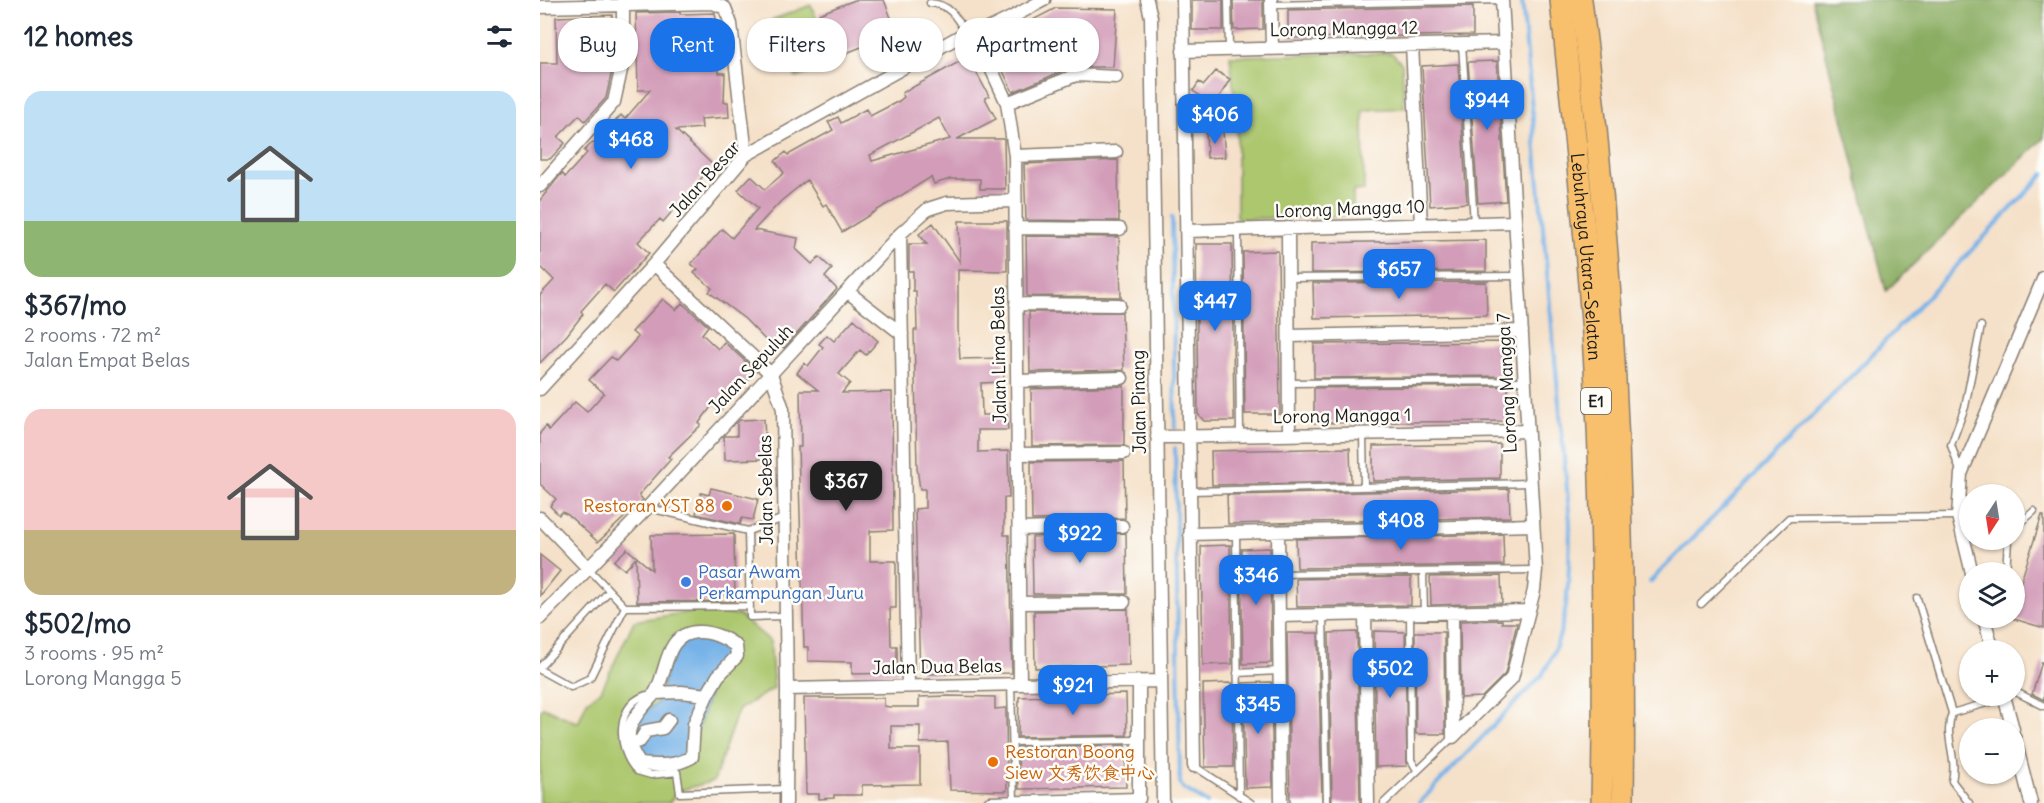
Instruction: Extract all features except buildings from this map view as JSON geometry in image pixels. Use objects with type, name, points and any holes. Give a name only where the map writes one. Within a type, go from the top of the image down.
[{"type":"highway","name":"Lebuhraya Utara–Selatan","points":[[1561,0],[1584,215],[1596,400],[1603,580],[1602,803]]},
{"type":"highway","name":"Lebuhraya Utara–Selatan","points":[[1581,0],[1598,154],[1614,363],[1623,581],[1623,803]]},
{"type":"street","name":"Jalan Besar","points":[[1006,18],[1044,0]]},
{"type":"street","name":"Jalan Pinang","points":[[1147,0],[1150,17],[1163,803]]},
{"type":"street","points":[[1182,0],[1194,766]]},
{"type":"street","name":"Lorong Mangga 7","points":[[1453,737],[1512,678],[1529,611],[1536,570],[1502,0]]},
{"type":"street","points":[[540,7],[623,3],[713,3],[725,8],[731,24],[746,155]]},
{"type":"street","points":[[541,182],[614,102],[623,61],[623,3]]},
{"type":"street","points":[[1271,3],[1272,49]]},
{"type":"street","name":"Jalan Besar","points":[[540,389],[654,264],[746,155],[955,43]]},
{"type":"street","name":"Lorong Mangga 12","points":[[1183,51],[1505,43]]},
{"type":"street","points":[[1412,45],[1421,225]]},
{"type":"street","name":"Jalan Lima Belas","points":[[993,72],[1007,103],[1015,156],[1019,529],[1016,684]]},
{"type":"street","points":[[1007,103],[1076,75],[1116,77]]},
{"type":"street","points":[[1015,156],[1116,152]]},
{"type":"street","name":"Jalan Sepuluh","points":[[540,618],[647,508],[900,234],[928,209],[947,203],[1015,201]]},
{"type":"street","name":"Lorong Mangga 10","points":[[1186,231],[1515,222]]},
{"type":"street","points":[[1015,228],[1120,228]]},
{"type":"street","points":[[1288,228],[1289,435]]},
{"type":"street","points":[[900,234],[908,686]]},
{"type":"street","name":"Jalan Sebelas","points":[[654,264],[771,374],[783,409],[787,689],[786,803]]},
{"type":"street","points":[[1969,562],[1958,516],[1961,474],[2041,291],[2044,277]]},
{"type":"street","points":[[848,292],[902,334]]},
{"type":"street","points":[[1016,304],[1119,305]]},
{"type":"street","points":[[1289,336],[1522,331]]},
{"type":"street","points":[[1017,381],[1122,378]]},
{"type":"street","name":"Lorong Mangga 1","points":[[1157,437],[1527,431]]},
{"type":"street","points":[[1018,454],[1124,453]]},
{"type":"street","points":[[540,518],[588,568]]},
{"type":"street","points":[[1191,534],[1533,525]]},
{"type":"street","points":[[1019,529],[1122,526]]},
{"type":"street","points":[[1278,532],[1281,803]]},
{"type":"street","points":[[1019,603],[1124,602]]},
{"type":"street","points":[[1279,616],[1529,611]]},
{"type":"street","points":[[1452,612],[1453,737]]},
{"type":"street","points":[[1365,614],[1368,803]]},
{"type":"street","points":[[703,631],[719,636],[736,646],[737,656],[718,676],[707,695],[694,724],[695,740],[692,756],[682,762],[665,765],[640,764],[628,744],[629,728],[635,713],[655,693],[671,648],[678,637],[703,631]]},
{"type":"street","points":[[990,803],[1139,799],[1139,681]]},
{"type":"street","name":"Jalan Dua Belas","points":[[787,689],[1160,681]]},
{"type":"street","points":[[655,693],[681,692],[707,695]]},
{"type":"street","points":[[628,744],[640,741],[646,731],[663,728],[669,720]]},
{"type":"street","points":[[2025,779],[2031,803]]},
{"type":"lane","points":[[1228,0],[1229,50]]},
{"type":"lane","points":[[1271,3],[1502,0]]},
{"type":"lane","points":[[930,3],[954,13],[958,18]]},
{"type":"lane","points":[[1462,44],[1474,223]]},
{"type":"lane","points":[[1238,230],[1240,435]]},
{"type":"lane","points":[[1288,278],[1518,276]]},
{"type":"lane","points":[[1961,474],[1951,445],[1965,407],[1981,326]]},
{"type":"lane","points":[[1289,383],[1524,381]]},
{"type":"lane","points":[[1363,434],[1364,486]]},
{"type":"lane","points":[[1190,491],[1531,483]]},
{"type":"lane","points":[[647,508],[748,531],[785,518]]},
{"type":"lane","points":[[2025,519],[2034,511]]},
{"type":"lane","points":[[1701,604],[1789,518],[1958,516]]},
{"type":"lane","points":[[748,531],[750,617],[786,616]]},
{"type":"lane","points":[[1236,533],[1239,796]]},
{"type":"lane","points":[[588,568],[625,607],[750,606]]},
{"type":"lane","points":[[1279,574],[1536,570]]},
{"type":"lane","points":[[1423,572],[1424,613]]},
{"type":"lane","points":[[609,591],[540,668],[571,687],[590,678],[625,607]]},
{"type":"lane","points":[[1917,598],[1952,713],[1947,726],[1955,767],[1952,781],[1969,803]]},
{"type":"lane","points":[[1410,613],[1411,760],[1418,770]]},
{"type":"lane","points":[[1323,615],[1327,803]]},
{"type":"lane","points":[[1237,673],[1280,671]]},
{"type":"lane","points":[[1014,802],[1013,742],[1016,684]]},
{"type":"lane","points":[[655,693],[636,700],[629,709],[621,731],[624,751],[637,771],[651,775],[677,772],[680,793],[786,789]]},
{"type":"lane","points":[[2025,700],[2044,705]]},
{"type":"lane","points":[[1952,713],[1974,706]]},
{"type":"lane","points":[[1384,803],[1453,737]]},
{"type":"lane","points":[[1013,742],[1139,740]]},
{"type":"lane","points":[[1194,766],[1251,803]]},
{"type":"green space","points":[[1812,0],[2044,0],[2044,138],[1886,291]]},
{"type":"green space","points":[[811,5],[816,18],[777,18]]},
{"type":"green space","points":[[1392,53],[1402,64],[1404,108],[1363,110],[1364,190],[1353,191],[1353,216],[1237,219],[1237,121],[1230,56]]},
{"type":"green space","points":[[794,72],[812,72],[796,78]]},
{"type":"green space","points":[[695,611],[739,615],[770,641],[774,688],[738,710],[714,781],[678,791],[669,803],[540,803],[540,711],[543,707],[578,723],[587,701],[601,691],[634,621]]},
{"type":"water","points":[[705,633],[731,647],[732,655],[717,669],[690,754],[679,760],[642,763],[631,745],[640,713],[657,704],[673,649],[680,638]]},
{"type":"waterway","points":[[1419,803],[1542,675],[1558,639],[1566,601],[1570,522],[1522,0]]},
{"type":"waterway","points":[[1650,582],[1866,361],[2044,174]]},
{"type":"waterway","points":[[1172,217],[1175,428]]},
{"type":"waterway","points":[[1175,448],[1180,783],[1183,788],[1207,803]]},
{"type":"place","name":"Restoran YST 88","points":[[727,506]]},
{"type":"place","name":"Pasar Awam Perkampungan Juru","points":[[686,582]]},
{"type":"place","name":"Restoran Boong Siew 文秀饮食中心","points":[[993,762]]}]
